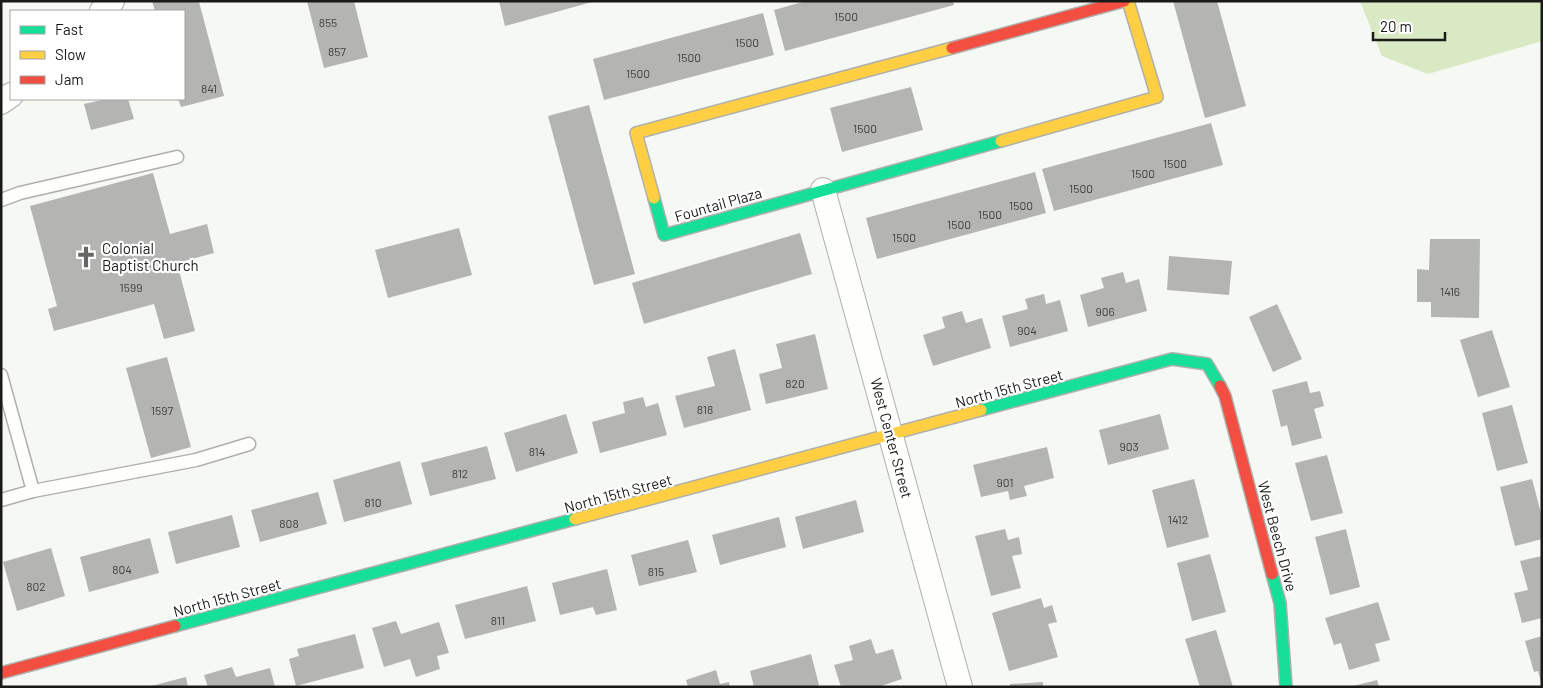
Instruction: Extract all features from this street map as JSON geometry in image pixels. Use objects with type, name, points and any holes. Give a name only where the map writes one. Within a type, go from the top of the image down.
[{"type":"street","points":[[103,10],[112,1]]},
{"type":"street","name":"Fountail Plaza","points":[[1126,1],[1157,97],[664,235],[636,133],[1126,1]]},
{"type":"street","name":"West Center Street","points":[[823,190],[960,687]]},
{"type":"street","name":"North 15th Street","points":[[1,673],[891,436],[1172,359],[1207,364],[1225,396]]},
{"type":"street","name":"West Beech Drive","points":[[1225,396],[1280,603],[1286,687]]},
{"type":"lane","points":[[1,200],[20,193],[177,156]]},
{"type":"lane","points":[[1,374],[33,492]]},
{"type":"lane","points":[[1,500],[196,460],[249,444]]},
{"type":"shaded area","points":[[1360,1],[1542,1],[1542,41],[1428,74],[1382,56]]},
{"type":"building","points":[[152,1],[199,2],[224,96],[181,107],[178,100],[185,100],[185,10],[155,10]]},
{"type":"building","points":[[307,1],[354,1],[368,57],[324,68]]},
{"type":"building","points":[[499,1],[592,1],[592,2],[505,26]]},
{"type":"building","points":[[806,1],[953,1],[954,5],[785,51],[774,10]]},
{"type":"building","points":[[1173,1],[1217,1],[1246,106],[1205,118]]},
{"type":"building","points":[[763,13],[774,55],[604,100],[593,59]]},
{"type":"building","points":[[911,87],[923,130],[842,152],[830,108]]},
{"type":"building","points":[[102,100],[128,100],[134,119],[91,130],[84,104]]},
{"type":"building","points":[[589,105],[635,274],[594,285],[548,116]]},
{"type":"building","points":[[1211,123],[1223,165],[1054,211],[1042,169]]},
{"type":"building","points":[[1035,172],[1046,213],[877,259],[866,218]]},
{"type":"building","points":[[153,173],[170,234],[207,224],[214,253],[177,263],[195,331],[164,339],[154,304],[54,331],[48,309],[57,306],[30,206]]},
{"type":"building","points":[[459,228],[472,275],[388,298],[375,250]]},
{"type":"building","points":[[800,233],[812,274],[644,324],[632,283]]},
{"type":"building","points":[[1430,239],[1480,239],[1479,318],[1431,317],[1431,302],[1417,302],[1417,269],[1429,270]]},
{"type":"building","points":[[1169,256],[1232,261],[1229,295],[1167,290]]},
{"type":"building","points":[[1123,272],[1126,283],[1139,279],[1147,311],[1088,327],[1080,295],[1104,288],[1101,278]]},
{"type":"building","points":[[1044,294],[1046,304],[1060,300],[1068,331],[1010,347],[1002,316],[1028,309],[1025,299]]},
{"type":"building","points":[[1277,304],[1302,359],[1273,372],[1249,317]]},
{"type":"building","points":[[962,311],[966,323],[982,318],[991,348],[933,366],[923,335],[945,328],[942,317]]},
{"type":"building","points":[[1492,330],[1510,387],[1478,397],[1460,340]]},
{"type":"building","points":[[815,334],[828,389],[766,404],[759,374],[782,368],[776,344]]},
{"type":"building","points":[[735,349],[751,410],[684,428],[675,396],[715,386],[707,357]]},
{"type":"building","points":[[167,357],[191,447],[151,458],[126,368]]},
{"type":"building","points":[[1307,381],[1310,393],[1320,391],[1324,406],[1314,409],[1322,438],[1292,446],[1287,425],[1281,427],[1272,390]]},
{"type":"building","points":[[643,397],[646,407],[658,403],[667,435],[600,453],[592,422],[625,413],[623,402]]},
{"type":"building","points":[[1512,405],[1528,463],[1497,471],[1482,413]]},
{"type":"building","points":[[566,414],[578,453],[516,472],[504,433]]},
{"type":"building","points":[[1160,414],[1169,449],[1108,465],[1099,430]]},
{"type":"building","points":[[487,446],[496,479],[430,496],[421,463]]},
{"type":"building","points":[[1047,447],[1054,478],[1024,486],[1027,496],[1010,500],[1008,491],[981,497],[973,465]]},
{"type":"building","points":[[1327,455],[1343,513],[1311,521],[1295,463]]},
{"type":"building","points":[[400,461],[412,504],[344,522],[333,480]]},
{"type":"building","points":[[1194,479],[1209,537],[1167,548],[1152,490]]},
{"type":"building","points":[[1532,479],[1542,517],[1542,539],[1515,546],[1500,487]]},
{"type":"building","points":[[318,492],[327,524],[260,542],[251,510]]},
{"type":"building","points":[[856,500],[864,532],[803,549],[795,517]]},
{"type":"building","points":[[232,515],[240,547],[176,564],[168,532]]},
{"type":"building","points":[[779,517],[786,547],[720,565],[712,535]]},
{"type":"building","points":[[1005,529],[1008,540],[1019,537],[1022,554],[1012,556],[1021,588],[991,596],[975,536]]},
{"type":"building","points":[[1346,529],[1360,587],[1330,595],[1315,537]]},
{"type":"building","points":[[150,538],[159,573],[89,592],[80,557]]},
{"type":"building","points":[[688,540],[697,572],[639,586],[631,555]]},
{"type":"building","points":[[51,548],[65,596],[17,611],[3,562]]},
{"type":"building","points":[[1210,554],[1226,612],[1192,621],[1177,563]]},
{"type":"building","points":[[1542,556],[1542,618],[1522,623],[1514,593],[1528,590],[1520,561]]},
{"type":"building","points":[[607,569],[617,610],[596,615],[593,607],[560,615],[552,583]]},
{"type":"building","points":[[527,586],[536,621],[465,639],[455,605]]},
{"type":"building","points":[[1041,598],[1044,608],[1052,605],[1057,622],[1048,624],[1058,657],[1009,671],[992,613]]},
{"type":"building","points":[[1378,602],[1390,640],[1375,644],[1380,661],[1349,670],[1341,643],[1334,645],[1325,618]]},
{"type":"building","points":[[396,621],[401,634],[439,622],[449,653],[437,656],[440,669],[416,677],[410,659],[384,667],[372,628]]},
{"type":"building","points":[[1216,630],[1233,687],[1200,687],[1185,639]]},
{"type":"building","points":[[355,634],[364,668],[296,686],[289,659],[299,656],[297,649]]},
{"type":"building","points":[[1542,636],[1541,683],[1538,671],[1534,672],[1525,641]]},
{"type":"building","points":[[871,639],[876,654],[893,649],[902,679],[878,687],[841,687],[834,665],[853,660],[849,646]]},
{"type":"building","points":[[811,654],[819,685],[814,687],[754,687],[750,671]]},
{"type":"building","points":[[232,667],[236,677],[270,668],[275,687],[208,687],[204,675]]},
{"type":"building","points":[[716,670],[720,684],[729,682],[730,687],[688,687],[686,680]]},
{"type":"building","points":[[186,677],[188,687],[151,687],[151,686]]},
{"type":"building","points":[[1377,680],[1379,687],[1353,687],[1353,686]]},
{"type":"building","points":[[1043,682],[1043,687],[1010,687],[1010,684]]},
{"type":"traffic: fast","points":[[654,198],[664,235],[1001,141]]},
{"type":"traffic: fast","points":[[981,410],[1172,359],[1207,364],[1220,386]]},
{"type":"traffic: fast","points":[[175,626],[575,519]]},
{"type":"traffic: fast","points":[[1272,574],[1280,603],[1286,687]]},
{"type":"traffic: slow","points":[[1001,141],[1157,97],[1128,1]]},
{"type":"traffic: slow","points":[[654,198],[636,133],[952,48]]},
{"type":"traffic: slow","points":[[575,519],[981,410]]},
{"type":"traffic: jam","points":[[952,48],[1124,1]]},
{"type":"traffic: jam","points":[[1220,386],[1225,396],[1272,574]]},
{"type":"traffic: jam","points":[[1,673],[175,626]]},
{"type":"place","name":"Colonial Baptist Church","points":[[86,257]]}]
